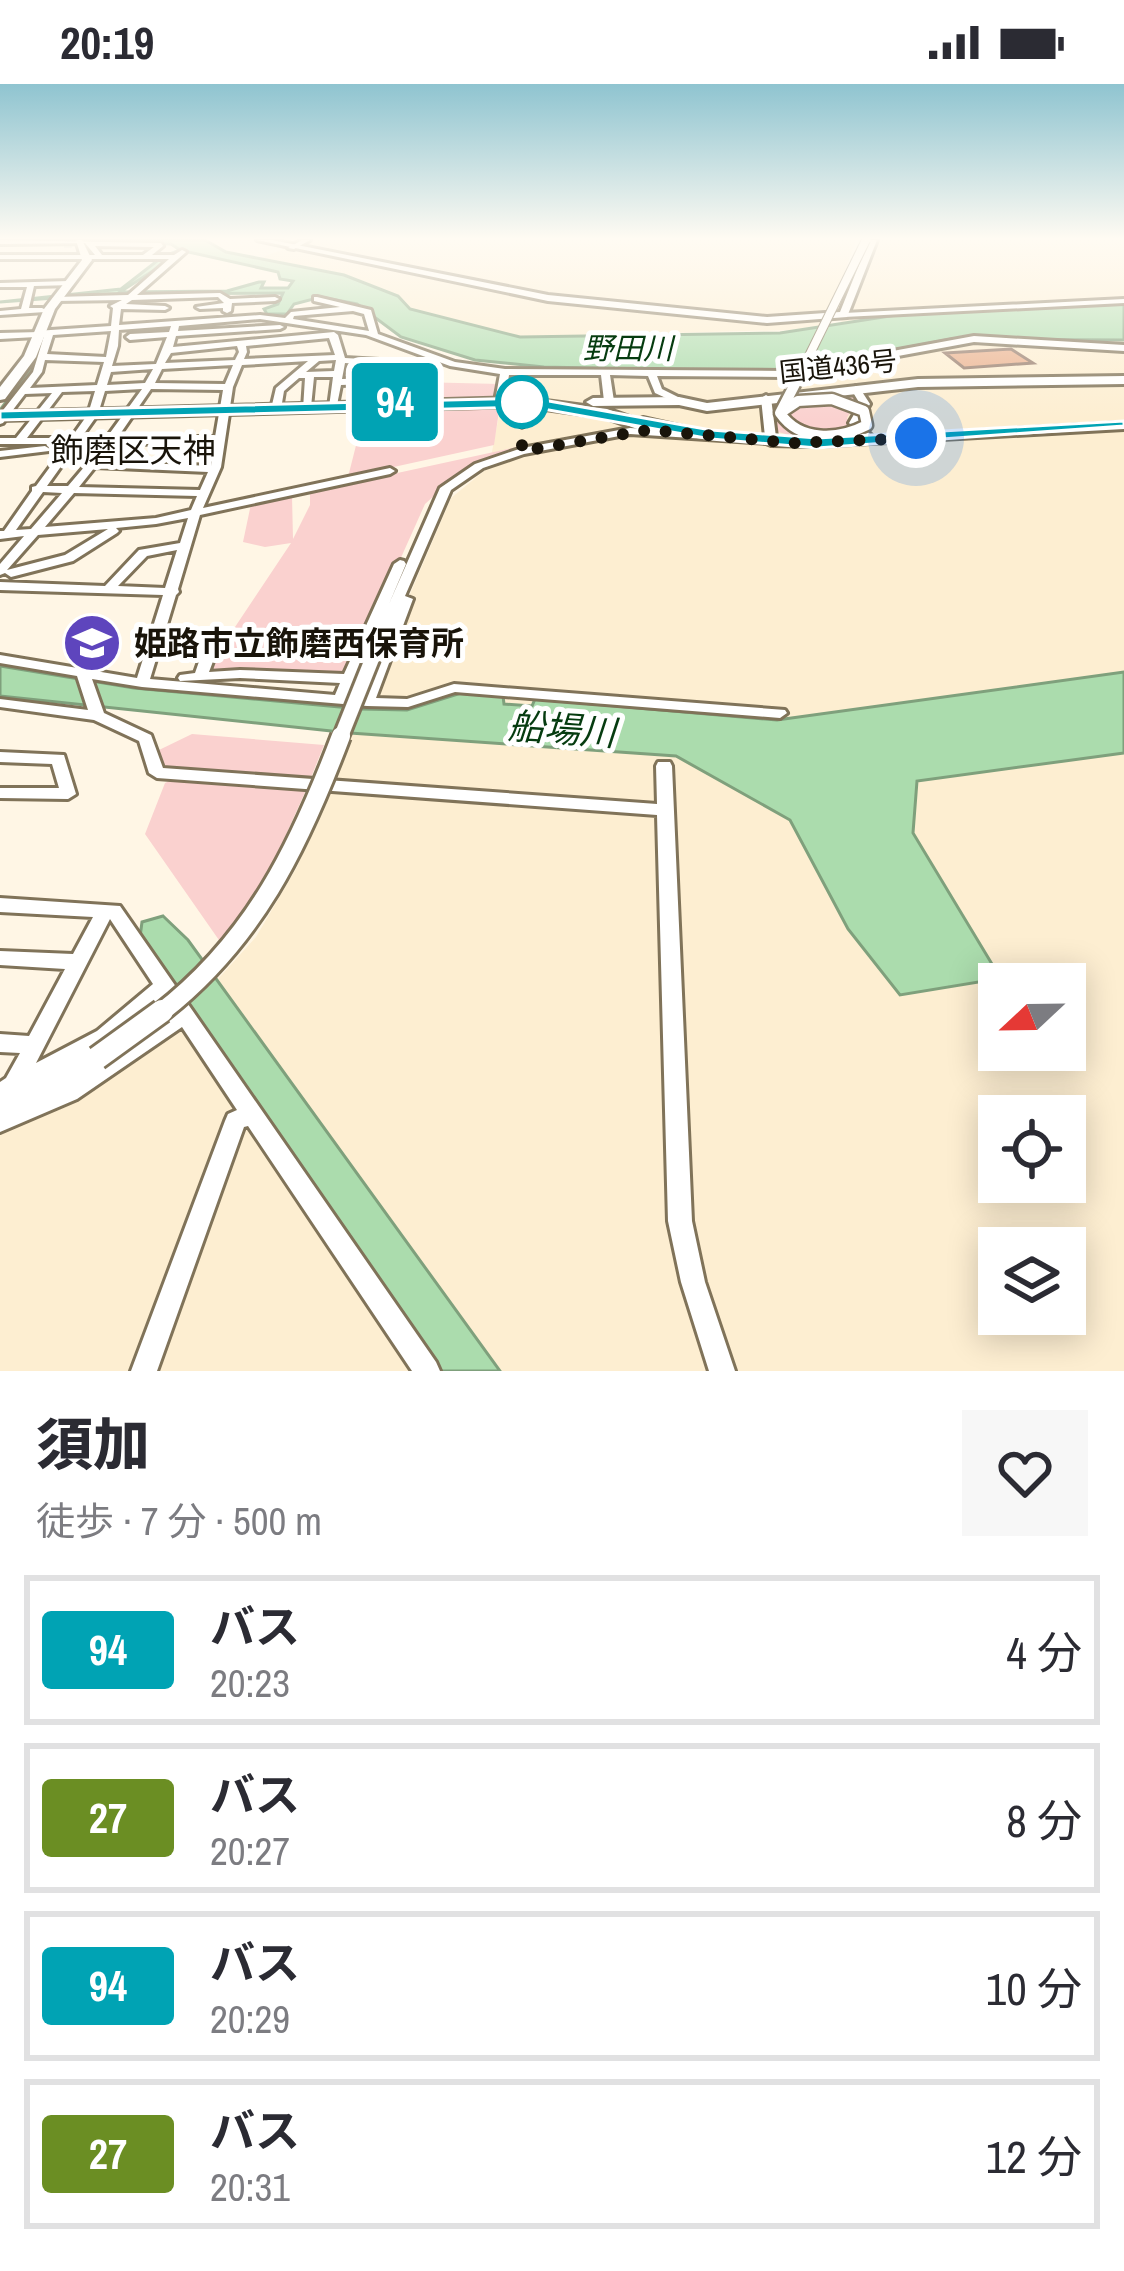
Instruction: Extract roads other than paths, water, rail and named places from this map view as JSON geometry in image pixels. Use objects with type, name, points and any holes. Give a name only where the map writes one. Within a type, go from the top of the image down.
[{"type":"highway","points":[[0,384],[52,300]]},
{"type":"highway","points":[[0,396],[30,357],[35,334]]},
{"type":"highway","name":"国道436号","points":[[1,417],[364,403],[559,405],[679,400],[707,406],[856,389],[1124,380]]},
{"type":"highway","name":"国道436号","points":[[559,405],[654,431]]},
{"type":"highway","points":[[633,426],[711,435]]},
{"type":"main road","points":[[569,300],[767,320],[838,317],[845,300]]},
{"type":"main road","points":[[0,334],[35,334]]},
{"type":"street","points":[[0,313],[40,300]]},
{"type":"street","points":[[76,300],[119,306],[258,300]]},
{"type":"street","points":[[3,535],[93,414],[110,364],[119,306],[126,300]]},
{"type":"street","points":[[160,300],[201,314],[308,324]]},
{"type":"street","points":[[326,300],[368,312],[363,358]]},
{"type":"street","points":[[5,570],[163,367],[176,329],[227,302],[259,308],[262,321]]},
{"type":"street","points":[[770,444],[779,414],[795,401],[828,399],[858,407],[868,421],[845,434],[802,431],[779,417],[778,411],[838,317],[1124,302]]},
{"type":"street","points":[[115,333],[181,315],[173,303]]},
{"type":"street","points":[[152,321],[173,303]]},
{"type":"street","points":[[284,321],[291,314],[359,308]]},
{"type":"street","points":[[152,321],[176,329]]},
{"type":"street","points":[[150,683],[185,545],[215,469],[235,364],[247,338],[262,321],[308,324],[329,332],[340,358],[332,405]]},
{"type":"street","points":[[44,357],[35,334],[176,329],[247,338]]},
{"type":"street","points":[[170,350],[247,338],[367,334],[471,368]]},
{"type":"street","points":[[44,357],[163,367],[363,358],[505,372],[784,374],[974,339],[1107,343],[1124,348]]},
{"type":"street","points":[[1,417],[44,357]]},
{"type":"street","points":[[409,363],[428,357]]},
{"type":"street","points":[[276,409],[279,390],[317,358]]},
{"type":"street","points":[[500,401],[505,372]]},
{"type":"street","points":[[605,372],[609,401]]},
{"type":"street","points":[[651,372],[658,391],[679,400]]},
{"type":"street","points":[[296,375],[372,381],[364,403]]},
{"type":"street","points":[[306,406],[310,375]]},
{"type":"street","points":[[179,412],[192,386]]},
{"type":"street","points":[[24,391],[228,387]]},
{"type":"street","points":[[20,440],[60,389]]},
{"type":"street","points":[[856,389],[865,404],[854,423],[871,440]]},
{"type":"street","points":[[766,398],[770,444]]},
{"type":"street","points":[[0,1107],[97,1058],[157,1018],[204,977],[272,892],[446,488],[478,466],[522,451],[633,426]]},
{"type":"street","points":[[654,431],[770,444],[1124,426]]},
{"type":"street","points":[[0,454],[110,439],[221,440]]},
{"type":"street","points":[[0,441],[69,443]]},
{"type":"street","points":[[88,464],[215,469]]},
{"type":"street","points":[[3,535],[119,527],[390,471]]},
{"type":"street","points":[[36,489],[204,493]]},
{"type":"street","points":[[5,570],[69,558],[119,527]]},
{"type":"street","points":[[340,700],[406,551],[420,541]]},
{"type":"street","points":[[367,702],[427,549],[420,541]]},
{"type":"street","points":[[108,590],[143,554],[185,545]]},
{"type":"street","points":[[5,570],[35,587]]},
{"type":"street","points":[[0,586],[172,592]]},
{"type":"street","points":[[155,652],[211,648],[201,676]]},
{"type":"street","points":[[0,659],[150,683],[367,702],[408,703],[454,688],[780,713]]},
{"type":"street","points":[[83,673],[97,716]]},
{"type":"street","points":[[150,683],[201,676],[350,679]]},
{"type":"street","points":[[0,703],[97,716],[146,738],[157,773],[665,810]]},
{"type":"street","points":[[0,757],[59,759],[68,794],[0,793]]},
{"type":"street","points":[[664,766],[680,1222],[722,1371]]},
{"type":"street","points":[[0,905],[114,911],[427,1371]]},
{"type":"street","points":[[6,1089],[36,1045],[105,911]]},
{"type":"street","points":[[0,958],[79,962]]},
{"type":"street","points":[[6,1089],[104,1037],[165,985]]},
{"type":"street","points":[[0,1122],[70,1092],[186,1014]]},
{"type":"street","points":[[0,1043],[36,1045]]},
{"type":"street","points":[[145,1371],[236,1121],[252,1113]]},
{"type":"water","points":[[280,300],[309,300],[294,304],[287,314],[267,314],[264,309]]},
{"type":"water","name":"野田川","points":[[337,300],[402,300],[410,309],[520,337],[780,333],[916,312],[1124,304],[1124,340],[951,339],[778,372],[544,367],[475,360],[401,337],[357,304]]},
{"type":"water","name":"船場川","points":[[0,666],[134,688],[361,709],[407,710],[461,693],[503,696],[504,704],[532,706],[535,699],[777,720],[1124,672],[1124,753],[917,781],[913,833],[991,963],[978,963],[978,982],[900,995],[848,929],[790,820],[676,756],[350,733],[0,696]]},
{"type":"water","points":[[163,916],[188,940],[500,1371],[439,1371],[140,937],[142,922]]},
{"type":"waterway","points":[[0,410],[37,360]]},
{"type":"place","name":"姫路市立飾磨西保育所","points":[[92,643]]},
{"type":"district","name":"飾磨区天神","points":[[133,450]]}]
